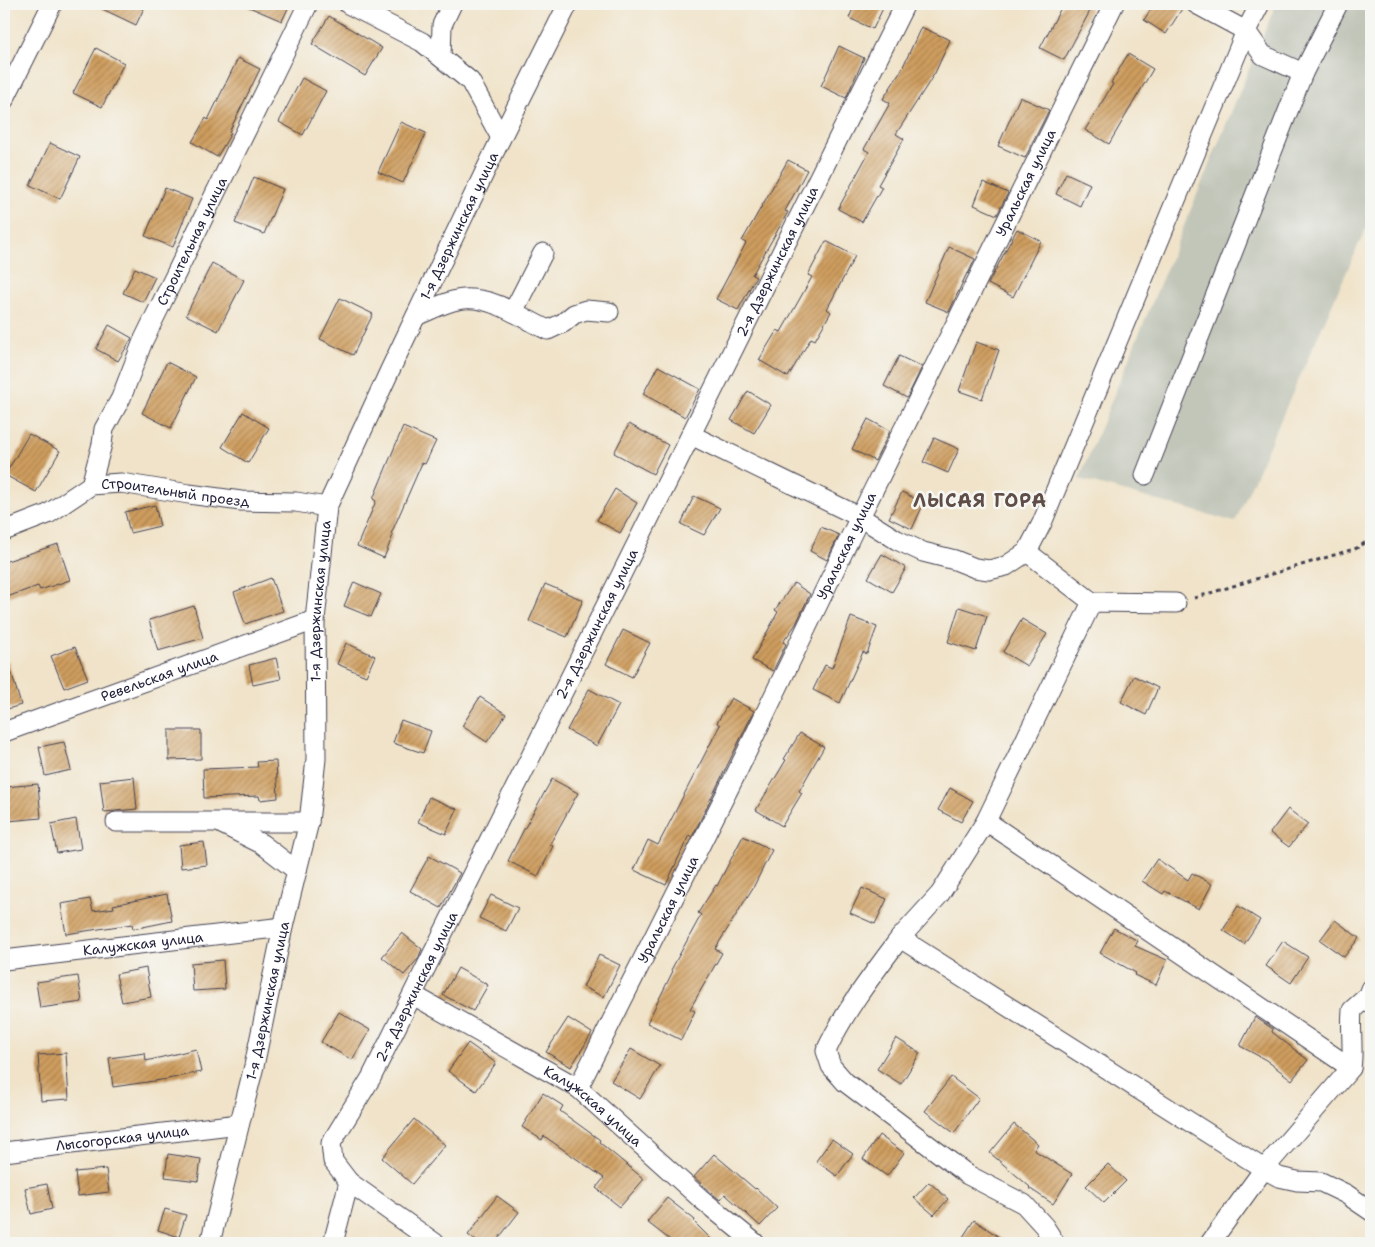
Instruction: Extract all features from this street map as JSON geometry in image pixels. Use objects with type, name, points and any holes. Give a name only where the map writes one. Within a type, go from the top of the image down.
[{"type":"street","points":[[4,100],[52,4]]},
{"type":"street","name":"Строительная улица","points":[[91,486],[104,429],[121,398],[143,341],[308,4]]},
{"type":"street","points":[[348,4],[422,42],[470,81],[501,138]]},
{"type":"street","points":[[441,57],[442,25],[452,4]]},
{"type":"street","name":"2-я Дзержинская улица","points":[[350,1182],[333,1161],[331,1143],[371,1078],[413,995],[905,4]]},
{"type":"street","name":"Уральская улица","points":[[578,1088],[738,770],[860,517],[1114,4]]},
{"type":"street","points":[[1196,4],[1246,31],[1263,55],[1303,73]]},
{"type":"street","points":[[691,435],[860,517],[897,540],[923,552],[955,560],[975,568],[989,570],[1006,566],[1027,552],[1042,523],[1246,31],[1260,4]]},
{"type":"street","points":[[1145,475],[1303,73],[1338,4]]},
{"type":"street","name":"1-я Дзержинская улица","points":[[210,1243],[254,1066],[283,927],[309,822],[316,759],[315,620],[327,507],[562,6]]},
{"type":"street","points":[[513,312],[543,253]]},
{"type":"street","points":[[416,316],[448,303],[465,299],[490,302],[548,330],[563,323],[574,314],[586,310],[609,312]]},
{"type":"street","name":"Строительный проезд","points":[[4,531],[48,514],[91,486],[121,483],[241,501],[296,502],[327,507]]},
{"type":"street","points":[[1027,552],[1092,602],[1176,603]]},
{"type":"street","points":[[1055,1243],[1044,1226],[1024,1204],[968,1175],[845,1082],[831,1066],[826,1051],[859,994],[900,938],[940,894],[986,821],[1092,602]]},
{"type":"street","name":"Ревельская улица","points":[[4,732],[315,620]]},
{"type":"street","points":[[986,821],[1350,1068]]},
{"type":"street","points":[[116,822],[309,822]]},
{"type":"street","points":[[219,822],[262,844],[297,871]]},
{"type":"street","name":"Калужская улица","points":[[4,960],[283,927]]},
{"type":"street","points":[[900,938],[1264,1169],[1279,1177],[1296,1181],[1321,1182],[1346,1194],[1371,1212]]},
{"type":"street","points":[[1210,1243],[1264,1169],[1350,1068],[1353,1055],[1352,1010],[1369,994],[1371,989]]},
{"type":"street","name":"Калужская улица","points":[[413,995],[578,1088],[700,1198],[755,1243]]},
{"type":"street","name":"Лысогорская улица","points":[[4,1152],[239,1124]]},
{"type":"street","points":[[333,1243],[350,1182],[435,1243]]},
{"type":"path","points":[[1176,603],[1357,548],[1371,539]]},
{"type":"shaded area","points":[[1276,4],[1371,4],[1371,217],[1235,522],[1079,479]]},
{"type":"building","points":[[92,4],[146,4],[136,25]]},
{"type":"building","points":[[242,4],[290,4],[282,21]]},
{"type":"building","points":[[855,4],[885,4],[873,29],[849,18]]},
{"type":"building","points":[[1063,4],[1082,4],[1091,9],[1064,60],[1040,48]]},
{"type":"building","points":[[1154,4],[1185,4],[1166,34],[1144,20]]},
{"type":"building","points":[[329,16],[382,48],[365,76],[312,44]]},
{"type":"building","points":[[921,27],[950,40],[935,73],[896,134],[904,139],[878,185],[882,187],[862,222],[838,209],[869,152],[864,149],[890,103],[883,99],[901,71]]},
{"type":"building","points":[[839,46],[864,58],[846,98],[821,86]]},
{"type":"building","points":[[96,48],[124,63],[102,107],[73,93]]},
{"type":"building","points":[[1128,54],[1153,69],[1109,144],[1085,130],[1113,84],[1111,83]]},
{"type":"building","points":[[238,58],[260,69],[229,132],[231,133],[217,157],[192,142],[206,118],[208,120]]},
{"type":"building","points":[[302,78],[326,91],[303,135],[279,122]]},
{"type":"building","points":[[1020,97],[1049,110],[1025,158],[998,146]]},
{"type":"building","points":[[401,122],[426,133],[403,183],[378,172]]},
{"type":"building","points":[[50,143],[80,157],[60,199],[30,185]]},
{"type":"building","points":[[788,160],[807,170],[785,211],[788,212],[752,275],[756,277],[738,310],[716,299],[746,243],[742,241]]},
{"type":"building","points":[[1066,173],[1090,184],[1080,206],[1056,194]]},
{"type":"building","points":[[254,177],[283,189],[264,234],[235,223]]},
{"type":"building","points":[[983,182],[1008,193],[997,215],[974,205]]},
{"type":"building","points":[[165,188],[192,199],[173,247],[145,236]]},
{"type":"building","points":[[1017,229],[1041,241],[1013,297],[988,284]]},
{"type":"building","points":[[826,241],[855,256],[827,309],[831,312],[815,340],[811,338],[788,377],[759,360],[777,330],[781,332],[812,277],[808,275]]},
{"type":"building","points":[[949,247],[975,259],[949,312],[925,302]]},
{"type":"building","points":[[212,263],[244,280],[218,331],[186,315]]},
{"type":"building","points":[[135,268],[155,277],[143,302],[123,293]]},
{"type":"building","points":[[340,298],[373,314],[353,355],[320,339]]},
{"type":"building","points":[[109,325],[132,338],[118,361],[96,349]]},
{"type":"building","points":[[976,342],[999,350],[982,399],[959,391]]},
{"type":"building","points":[[899,356],[922,367],[907,398],[884,386]]},
{"type":"building","points":[[167,362],[196,377],[171,428],[142,413]]},
{"type":"building","points":[[658,366],[700,389],[685,417],[643,394]]},
{"type":"building","points":[[748,391],[771,405],[754,433],[731,420]]},
{"type":"building","points":[[243,412],[269,428],[248,463],[222,447]]},
{"type":"building","points":[[868,419],[890,431],[875,461],[852,449]]},
{"type":"building","points":[[629,424],[668,445],[653,474],[614,453]]},
{"type":"building","points":[[403,427],[436,441],[425,464],[422,463],[391,534],[393,535],[384,558],[357,546],[376,501],[373,499]]},
{"type":"building","points":[[29,434],[60,451],[36,492],[5,475]]},
{"type":"building","points":[[934,438],[959,449],[948,473],[923,462]]},
{"type":"building","points":[[615,489],[637,503],[620,533],[597,520]]},
{"type":"building","points":[[902,492],[924,503],[912,529],[889,518]]},
{"type":"building","points":[[694,496],[720,508],[704,535],[681,524]]},
{"type":"building","points":[[155,505],[160,526],[130,533],[125,512]]},
{"type":"building","points":[[821,527],[839,535],[827,560],[810,551]]},
{"type":"building","points":[[58,544],[70,580],[40,590],[38,586],[4,598],[4,562]]},
{"type":"building","points":[[882,554],[906,568],[892,592],[868,578]]},
{"type":"building","points":[[271,578],[283,611],[245,624],[234,592]]},
{"type":"building","points":[[354,582],[381,594],[371,617],[344,606]]},
{"type":"building","points":[[794,583],[810,594],[796,624],[783,642],[786,644],[773,671],[752,660],[778,612],[775,610]]},
{"type":"building","points":[[545,584],[583,600],[567,637],[529,621]]},
{"type":"building","points":[[194,606],[203,638],[158,651],[149,620]]},
{"type":"building","points":[[959,607],[987,616],[976,651],[948,642]]},
{"type":"building","points":[[851,617],[877,627],[867,654],[863,652],[840,703],[813,690],[825,665],[832,668]]},
{"type":"building","points":[[1022,619],[1047,634],[1027,666],[1003,652]]},
{"type":"building","points":[[623,630],[650,643],[632,677],[606,664]]},
{"type":"building","points":[[346,643],[375,656],[366,676],[337,664]]},
{"type":"building","points":[[75,647],[88,679],[64,688],[51,656]]},
{"type":"building","points":[[276,658],[281,679],[253,685],[249,665]]},
{"type":"building","points":[[8,661],[21,705],[4,710],[4,662]]},
{"type":"building","points":[[1134,676],[1158,688],[1146,715],[1121,702]]},
{"type":"building","points":[[589,689],[619,705],[597,746],[567,730]]},
{"type":"building","points":[[480,697],[506,714],[487,742],[462,726]]},
{"type":"building","points":[[731,698],[754,711],[692,837],[689,835],[666,885],[634,870],[648,840],[658,845],[720,725],[717,723]]},
{"type":"building","points":[[401,720],[431,731],[423,753],[393,743]]},
{"type":"building","points":[[169,730],[201,730],[201,759],[169,760]]},
{"type":"building","points":[[800,733],[824,747],[799,791],[802,793],[782,826],[756,810]]},
{"type":"building","points":[[64,742],[71,770],[45,776],[39,747]]},
{"type":"building","points":[[276,761],[278,798],[260,800],[259,796],[204,798],[203,769],[258,767],[257,762]]},
{"type":"building","points":[[134,777],[137,809],[104,812],[100,781]]},
{"type":"building","points":[[552,779],[578,793],[550,844],[553,846],[538,876],[508,861]]},
{"type":"building","points":[[38,784],[41,818],[8,821],[5,787]]},
{"type":"building","points":[[950,788],[973,801],[961,822],[938,810]]},
{"type":"building","points":[[429,797],[457,809],[446,834],[418,822]]},
{"type":"building","points":[[1288,809],[1308,824],[1289,847],[1270,833]]},
{"type":"building","points":[[76,819],[81,849],[57,853],[51,824]]},
{"type":"building","points":[[743,836],[772,850],[754,886],[715,949],[722,953],[690,1009],[695,1011],[681,1040],[647,1023],[673,971],[671,970],[701,915],[698,913],[717,886]]},
{"type":"building","points":[[204,842],[207,865],[181,868],[179,845]]},
{"type":"building","points":[[429,856],[460,873],[441,908],[410,891]]},
{"type":"building","points":[[1157,859],[1188,880],[1192,873],[1212,884],[1199,909],[1165,891],[1163,894],[1142,881]]},
{"type":"building","points":[[862,888],[887,899],[875,924],[850,913]]},
{"type":"building","points":[[167,894],[172,921],[133,929],[132,924],[66,934],[61,904],[90,899],[93,911],[114,908],[113,905]]},
{"type":"building","points":[[491,895],[518,908],[506,931],[479,918]]},
{"type":"building","points":[[1238,906],[1260,920],[1244,944],[1223,930]]},
{"type":"building","points":[[1335,920],[1359,938],[1344,957],[1320,940]]},
{"type":"building","points":[[1114,928],[1138,941],[1135,946],[1167,960],[1156,985],[1134,975],[1136,973],[1100,953]]},
{"type":"building","points":[[402,933],[422,949],[418,959],[404,975],[382,957]]},
{"type":"building","points":[[1283,941],[1308,957],[1291,983],[1266,966]]},
{"type":"building","points":[[599,955],[620,965],[604,997],[583,987]]},
{"type":"building","points":[[223,960],[225,989],[193,991],[191,963]]},
{"type":"building","points":[[146,968],[151,997],[122,1002],[116,974]]},
{"type":"building","points":[[458,968],[488,985],[473,1011],[443,995]]},
{"type":"building","points":[[78,976],[82,1002],[40,1008],[36,982]]},
{"type":"building","points":[[339,1012],[370,1030],[352,1060],[321,1042]]},
{"type":"building","points":[[1255,1017],[1273,1029],[1272,1032],[1308,1060],[1292,1080],[1266,1060],[1240,1046]]},
{"type":"building","points":[[568,1018],[592,1033],[571,1067],[546,1052]]},
{"type":"building","points":[[896,1038],[920,1053],[901,1084],[877,1069]]},
{"type":"building","points":[[468,1043],[496,1063],[476,1091],[448,1071]]},
{"type":"building","points":[[196,1049],[201,1072],[113,1087],[109,1058],[145,1053],[146,1061]]},
{"type":"building","points":[[631,1049],[660,1066],[640,1099],[611,1081]]},
{"type":"building","points":[[66,1053],[69,1099],[41,1101],[38,1055]]},
{"type":"building","points":[[951,1077],[979,1098],[954,1133],[925,1111]]},
{"type":"building","points":[[543,1093],[563,1106],[560,1111],[600,1140],[599,1142],[644,1179],[620,1207],[596,1188],[604,1178],[544,1136],[542,1140],[522,1127]]},
{"type":"building","points":[[414,1119],[445,1145],[412,1184],[382,1158]]},
{"type":"building","points":[[1014,1124],[1038,1144],[1034,1150],[1072,1174],[1053,1204],[1029,1188],[990,1153]]},
{"type":"building","points":[[879,1135],[904,1153],[887,1176],[863,1159]]},
{"type":"building","points":[[832,1139],[853,1154],[837,1176],[816,1161]]},
{"type":"building","points":[[168,1154],[201,1159],[198,1181],[165,1177]]},
{"type":"building","points":[[714,1154],[756,1188],[777,1208],[760,1226],[725,1194],[720,1200],[694,1177]]},
{"type":"building","points":[[1108,1164],[1126,1181],[1104,1203],[1086,1186]]},
{"type":"building","points":[[106,1169],[109,1192],[78,1196],[75,1172]]},
{"type":"building","points":[[929,1182],[948,1199],[934,1215],[914,1198]]},
{"type":"building","points":[[47,1184],[52,1209],[31,1214],[25,1188]]},
{"type":"building","points":[[497,1196],[519,1212],[495,1243],[479,1243],[468,1235]]},
{"type":"building","points":[[667,1198],[695,1220],[694,1222],[715,1243],[674,1243],[647,1222]]},
{"type":"building","points":[[165,1209],[186,1215],[179,1237],[158,1230]]},
{"type":"building","points":[[974,1220],[1008,1243],[959,1243]]},
{"type":"district","name":"ЛЫСАЯ ГОРА","points":[[980,500]]}]
